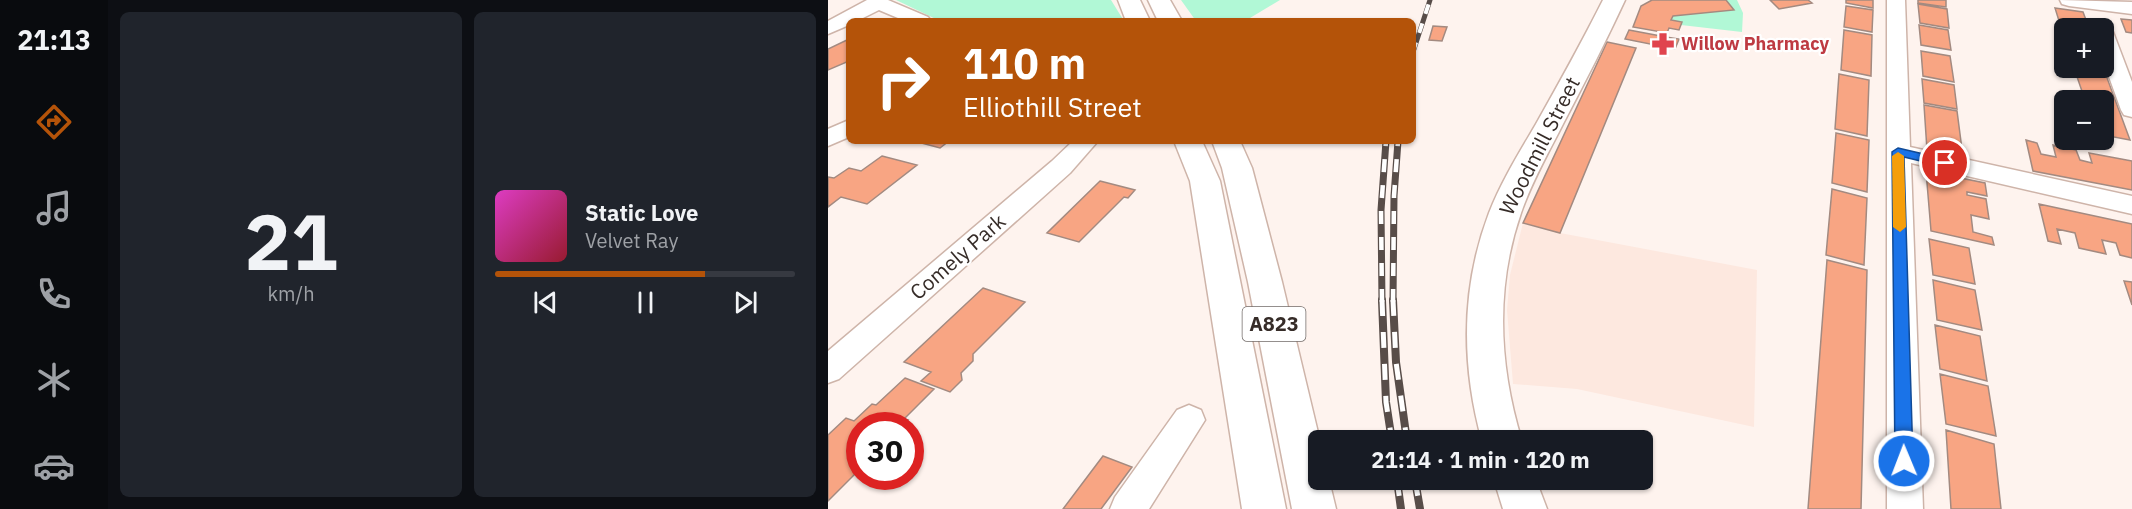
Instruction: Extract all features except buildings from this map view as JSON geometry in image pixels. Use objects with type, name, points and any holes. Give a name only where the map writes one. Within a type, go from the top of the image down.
[{"type":"main road","points":[[1129,0],[1137,18]]},
{"type":"main road","points":[[1159,0],[1168,18]]},
{"type":"main road","name":"Woodmill Street","points":[[1498,430],[1486,365],[1482,325],[1488,279],[1501,224],[1520,181],[1614,0]]},
{"type":"main road","name":"A823","points":[[1189,144],[1205,181],[1264,509]]},
{"type":"main road","name":"A823","points":[[1227,144],[1238,168],[1263,271],[1314,509]]},
{"type":"main road","points":[[1518,490],[1525,509]]},
{"type":"street","points":[[1896,0],[1905,509]]},
{"type":"street","points":[[2069,0],[2132,8]]},
{"type":"street","points":[[847,18],[878,1],[915,18]]},
{"type":"street","points":[[2092,2],[2098,18]]},
{"type":"street","points":[[828,28],[846,18]]},
{"type":"street","points":[[2114,62],[2132,110]]},
{"type":"street","points":[[828,140],[846,129]]},
{"type":"street","name":"Comely Park","points":[[828,370],[1061,167],[1083,144]]},
{"type":"street","points":[[1898,152],[2132,205]]},
{"type":"street","points":[[1128,509],[1189,420]]},
{"type":"shaded area","points":[[1523,223],[1560,233],[1757,270],[1754,427],[1577,389],[1513,384],[1507,310],[1510,275]]},
{"type":"green space","points":[[896,0],[1111,0],[1122,18],[934,18]]},
{"type":"green space","points":[[1181,0],[1280,0],[1250,18],[1194,18]]},
{"type":"green space","points":[[1726,0],[1737,0],[1743,13],[1742,32],[1681,25],[1681,22],[1671,20],[1673,16],[1733,10]]},
{"type":"railway","points":[[1416,43],[1430,0]]},
{"type":"railway","points":[[1382,302],[1381,210],[1386,144]]},
{"type":"railway","points":[[1393,300],[1394,196],[1398,144]]},
{"type":"railway","points":[[1382,300],[1386,402],[1390,430]]},
{"type":"railway","points":[[1393,300],[1396,362],[1405,430]]},
{"type":"railway","points":[[1398,490],[1401,509]]},
{"type":"railway","points":[[1417,490],[1420,509]]},
{"type":"slow traffic","points":[[1898,156],[1900,227]]},
{"type":"place","name":"Willow Pharmacy","points":[[1663,44]]},
{"type":"route","points":[[1904,461],[1898,152],[1945,163]]}]
